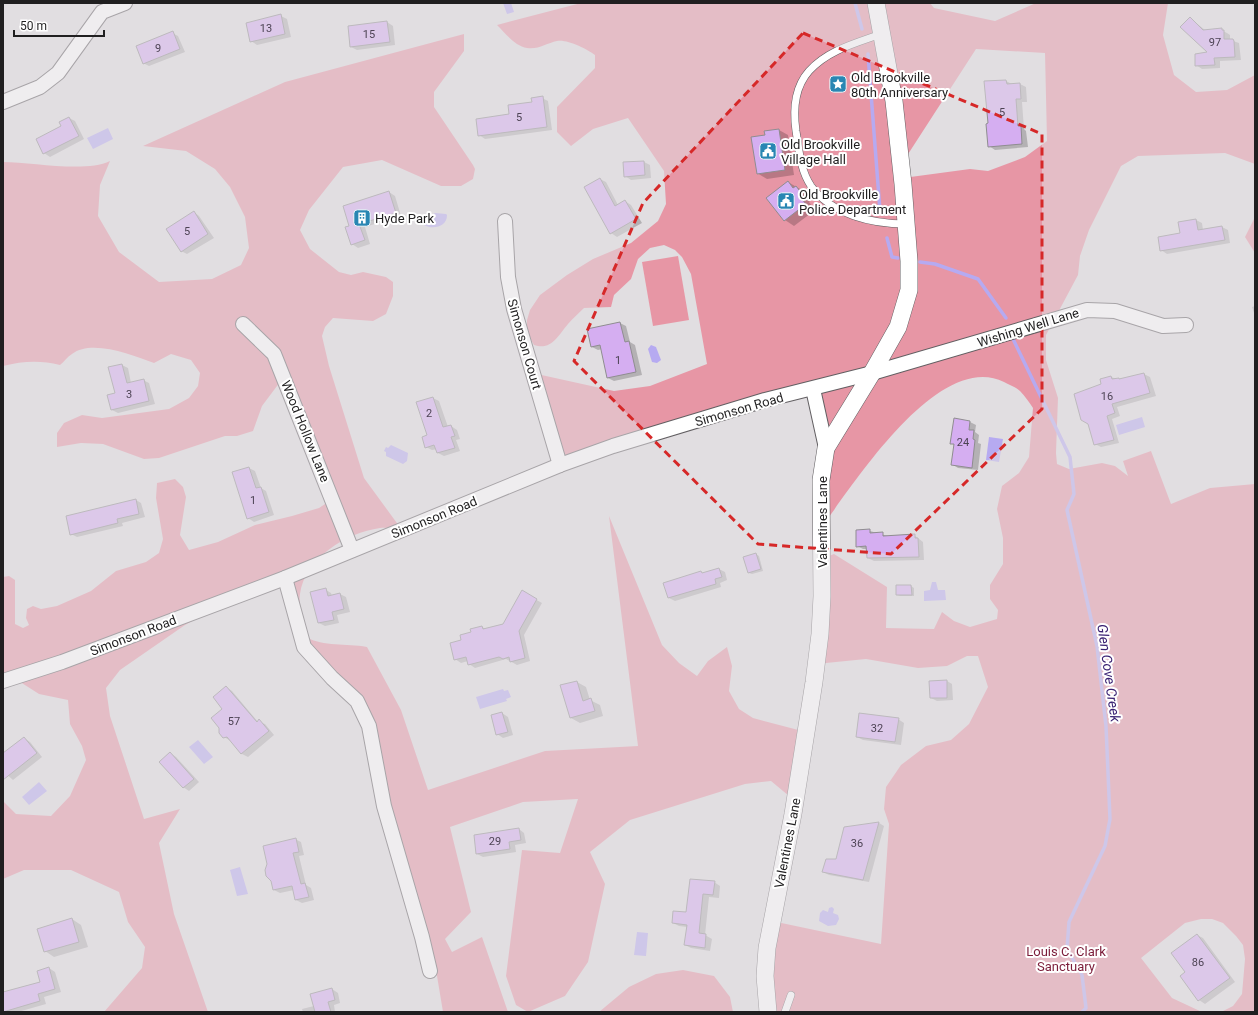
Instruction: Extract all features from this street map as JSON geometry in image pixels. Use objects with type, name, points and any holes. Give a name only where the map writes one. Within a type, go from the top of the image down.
[{"type":"street","points":[[3,102],[40,87],[58,73],[100,8],[126,3]]},
{"type":"street","name":"Valentines Lane","points":[[768,1012],[765,976],[767,948],[793,814],[820,634],[822,596],[821,480],[826,448],[852,403],[872,373],[898,326],[909,290],[906,224],[894,101],[876,3]]},
{"type":"street","name":"Simonson Court","points":[[506,221],[508,277],[514,309],[560,465]]},
{"type":"street","name":"Wishing Well Lane","points":[[872,373],[1087,310],[1115,311],[1163,326],[1186,325]]},
{"type":"street","name":"Wood Hollow Lane","points":[[243,324],[274,354],[352,550]]},
{"type":"street","name":"Simonson Road","points":[[3,681],[62,662],[285,578],[560,465],[681,425],[765,400],[872,373]]},
{"type":"street","points":[[813,389],[826,448]]},
{"type":"street","points":[[285,578],[304,647],[332,678],[357,701],[369,726],[384,806],[422,937],[430,971]]},
{"type":"lane","points":[[881,34],[847,46],[817,63],[802,80],[797,92],[794,116],[804,170],[811,186],[825,200],[862,220],[884,224],[906,224]]},
{"type":"lane","points":[[785,1012],[791,995]]},
{"type":"highlighted area","points":[[803,33],[1042,134],[1042,409],[891,554],[758,544],[574,361],[643,203]]},
{"type":"green space","name":"Louis C. Clark Sanctuary","points":[[581,3],[930,3],[934,8],[995,21],[1036,3],[1168,3],[1163,35],[1174,75],[1196,92],[1227,90],[1255,75],[1255,164],[1225,153],[1138,156],[1121,166],[1089,230],[1080,256],[1078,275],[1046,335],[1046,360],[1058,398],[1057,464],[1069,469],[1102,463],[1115,466],[1128,476],[1123,461],[1151,451],[1171,504],[1210,488],[1255,484],[1255,1012],[1221,1012],[1233,1006],[1242,994],[1245,959],[1243,945],[1223,923],[1212,919],[1201,919],[1185,923],[1141,958],[1172,998],[1202,1012],[768,1012],[772,921],[881,944],[889,824],[884,809],[886,787],[901,765],[926,746],[951,740],[969,724],[988,687],[978,656],[967,656],[947,666],[918,668],[866,659],[816,664],[821,559],[834,554],[887,587],[886,628],[934,629],[942,612],[954,621],[970,627],[997,619],[998,610],[990,599],[990,585],[1003,564],[1003,538],[997,509],[1002,486],[1019,473],[1029,457],[1033,408],[1020,391],[1004,382],[979,377],[952,385],[926,403],[900,426],[854,482],[821,528],[826,448],[813,389],[560,465],[537,374],[614,391],[650,386],[707,364],[691,274],[682,257],[675,250],[664,245],[650,248],[638,259],[631,279],[614,295],[611,307],[584,308],[550,344],[545,346],[534,345],[527,333],[527,320],[530,310],[540,295],[567,275],[593,259],[631,243],[658,221],[666,204],[664,171],[628,118],[593,129],[571,146],[557,132],[557,107],[595,68],[595,55],[577,45],[561,41],[535,48],[523,47],[510,39],[497,25]],"holes":[[[976,49],[1045,53],[1047,141],[1025,157],[988,171],[970,169],[903,178],[901,165]]]},
{"type":"green space","points":[[464,34],[464,51],[434,92],[434,107],[473,165],[475,169],[473,179],[461,186],[441,186],[382,160],[343,167],[309,210],[300,230],[310,249],[339,272],[351,275],[363,272],[386,277],[393,282],[393,296],[386,314],[373,321],[333,318],[325,327],[322,336],[329,366],[364,478],[402,530],[383,528],[354,535],[329,549],[310,569],[303,581],[300,594],[300,605],[306,637],[328,644],[367,647],[401,710],[428,790],[545,751],[638,746],[609,516],[662,645],[679,663],[697,676],[708,661],[727,647],[732,666],[729,691],[739,709],[753,718],[806,732],[795,801],[771,781],[745,784],[630,820],[590,852],[605,884],[588,962],[565,996],[528,1012],[516,1005],[506,976],[522,850],[560,853],[578,799],[523,802],[450,827],[471,912],[445,939],[452,952],[482,937],[508,1012],[443,1012],[436,970],[388,809],[371,723],[306,647],[301,628],[275,575],[266,577],[253,584],[241,594],[185,625],[120,670],[106,688],[110,716],[144,819],[180,809],[159,843],[174,914],[208,1012],[104,1012],[142,968],[145,947],[128,922],[119,892],[71,870],[24,870],[3,879],[3,801],[16,814],[51,816],[70,796],[86,760],[82,746],[70,724],[68,700],[39,694],[14,678],[3,681],[3,577],[9,576],[15,580],[15,624],[23,628],[29,625],[26,618],[27,609],[33,606],[41,609],[57,606],[91,591],[116,571],[146,562],[159,553],[163,539],[156,498],[157,483],[175,479],[183,487],[186,497],[180,535],[189,550],[218,542],[255,525],[319,508],[328,502],[283,378],[262,406],[253,431],[237,436],[225,436],[159,458],[144,459],[103,444],[81,443],[57,447],[57,433],[64,423],[82,415],[102,418],[169,409],[189,398],[198,386],[200,373],[191,360],[171,354],[154,363],[135,356],[101,348],[80,350],[70,355],[60,365],[45,362],[32,362],[3,366],[3,162],[73,167],[87,166],[110,161],[100,185],[98,216],[119,252],[159,282],[212,279],[241,265],[249,248],[245,217],[230,187],[215,169],[186,151],[143,146],[285,82]]},
{"type":"green space","points":[[1255,217],[1255,253],[1245,237]]},
{"type":"green space","points":[[678,256],[689,320],[653,326],[642,262]]},
{"type":"green space","points":[[683,970],[714,976],[730,997],[733,1012],[599,1012],[629,987],[656,974]]},
{"type":"shaded area","points":[[503,3],[511,3],[514,12],[507,14]]},
{"type":"shaded area","points":[[108,128],[113,139],[93,149],[87,138]]},
{"type":"shaded area","points":[[435,213],[446,214],[445,222],[442,225],[435,227],[424,225],[423,221]]},
{"type":"shaded area","points":[[651,345],[656,347],[661,360],[657,363],[652,362],[648,349]]},
{"type":"shaded area","points":[[1142,417],[1145,427],[1119,435],[1116,425]]},
{"type":"shaded area","points":[[989,437],[1003,439],[999,462],[986,460]]},
{"type":"shaded area","points":[[391,445],[408,453],[407,461],[403,464],[386,456],[386,452],[384,451],[386,447],[388,448]]},
{"type":"shaded area","points":[[932,582],[936,582],[938,590],[945,590],[946,600],[924,601],[924,591],[930,590]]},
{"type":"shaded area","points":[[503,689],[504,691],[508,690],[511,697],[506,699],[507,701],[480,709],[476,697]]},
{"type":"shaded area","points":[[198,740],[213,757],[204,764],[189,747]]},
{"type":"shaded area","points":[[39,782],[47,791],[29,805],[22,797]]},
{"type":"shaded area","points":[[240,867],[248,894],[237,896],[230,870]]},
{"type":"shaded area","points":[[832,907],[834,909],[833,913],[838,915],[839,919],[836,925],[828,926],[819,921],[820,913],[823,910],[828,912],[829,908]]},
{"type":"shaded area","points":[[637,932],[648,933],[646,956],[634,955]]},
{"type":"building","points":[[281,14],[285,34],[250,42],[246,23]]},
{"type":"building","points":[[1190,17],[1203,30],[1222,28],[1222,30],[1224,30],[1224,39],[1233,39],[1234,41],[1235,57],[1214,58],[1215,65],[1195,66],[1195,54],[1207,52],[1180,27]]},
{"type":"building","points":[[387,21],[390,42],[350,47],[348,26]]},
{"type":"building","points":[[173,31],[180,49],[143,64],[136,46]]},
{"type":"building","points":[[1006,80],[1007,84],[1020,83],[1021,99],[1016,99],[1018,126],[1021,126],[1022,144],[988,147],[986,124],[988,123],[984,81]]},
{"type":"building","points":[[543,96],[547,127],[478,136],[476,119],[509,114],[508,105],[532,102],[531,98]]},
{"type":"building","points":[[69,117],[79,136],[43,154],[36,139],[61,126],[59,122]]},
{"type":"building","name":"Old Brookville Village Hall","points":[[779,129],[785,170],[757,174],[751,137],[765,135],[764,131]]},
{"type":"building","points":[[644,161],[645,175],[624,177],[623,162]]},
{"type":"building","points":[[600,178],[615,206],[625,200],[636,219],[610,234],[584,187]]},
{"type":"building","name":"Old Brookville Police Department","points":[[788,181],[793,188],[796,186],[803,195],[800,197],[806,204],[784,221],[766,198]]},
{"type":"building","name":"Hyde Park","points":[[389,191],[396,213],[359,224],[365,240],[351,245],[345,227],[349,226],[343,206]]},
{"type":"building","points":[[194,211],[208,234],[181,252],[166,229]]},
{"type":"building","points":[[1196,219],[1198,230],[1222,226],[1225,240],[1160,251],[1158,237],[1180,233],[1178,222]]},
{"type":"building","points":[[620,322],[625,342],[629,341],[636,372],[607,378],[600,345],[591,347],[587,329]]},
{"type":"building","points":[[122,364],[127,383],[144,379],[149,401],[111,410],[107,395],[115,393],[108,367]]},
{"type":"building","points":[[1144,373],[1150,393],[1112,404],[1115,413],[1107,416],[1114,440],[1094,445],[1088,424],[1081,420],[1074,394],[1101,384],[1100,379],[1111,376],[1112,379],[1119,379]]},
{"type":"building","points":[[433,397],[443,427],[451,425],[455,436],[451,437],[455,448],[437,453],[434,445],[425,448],[422,437],[427,435],[416,402]]},
{"type":"building","points":[[954,418],[970,421],[969,430],[974,430],[973,439],[975,440],[972,468],[951,465],[954,444],[950,444]]},
{"type":"building","points":[[249,467],[256,488],[261,487],[269,512],[247,519],[232,472]]},
{"type":"building","points":[[136,499],[139,514],[117,519],[118,523],[70,535],[66,516]]},
{"type":"building","points":[[870,529],[870,533],[883,532],[883,536],[915,534],[915,538],[918,538],[919,557],[867,558],[866,546],[856,547],[856,530]]},
{"type":"building","points":[[756,553],[761,569],[748,573],[743,557]]},
{"type":"building","points":[[719,568],[722,577],[715,579],[716,584],[668,598],[663,583],[701,571],[702,573]]},
{"type":"building","points":[[896,585],[911,585],[912,595],[896,595]]},
{"type":"building","points":[[326,588],[328,596],[340,593],[344,609],[332,612],[334,620],[318,623],[310,592]]},
{"type":"building","points":[[522,590],[537,599],[519,631],[525,658],[510,662],[509,657],[503,659],[499,657],[468,665],[466,657],[454,660],[450,643],[461,640],[460,635],[471,632],[470,629],[482,626],[483,629],[503,624]]},
{"type":"building","points":[[947,680],[947,698],[930,698],[929,681]]},
{"type":"building","points":[[577,681],[583,701],[591,698],[595,711],[570,718],[560,685]]},
{"type":"building","points":[[226,686],[257,722],[259,719],[269,731],[241,754],[227,737],[223,738],[219,733],[219,728],[211,718],[222,709],[213,697]]},
{"type":"building","points":[[502,712],[508,732],[496,735],[491,715]]},
{"type":"building","points":[[859,713],[899,718],[895,742],[856,737]]},
{"type":"building","points":[[24,737],[37,753],[3,780],[3,753]]},
{"type":"building","points":[[170,752],[194,779],[183,788],[159,762]]},
{"type":"building","points":[[879,822],[863,880],[822,872],[826,859],[836,859],[844,827]]},
{"type":"building","points":[[519,828],[521,840],[509,842],[510,849],[476,854],[474,835]]},
{"type":"building","points":[[296,838],[299,852],[293,853],[301,884],[305,883],[309,897],[295,900],[292,886],[273,890],[271,881],[266,876],[265,870],[267,864],[263,846]]},
{"type":"building","points":[[690,879],[715,881],[713,895],[703,894],[699,933],[706,934],[705,948],[684,945],[687,925],[672,923],[673,911],[686,912]]},
{"type":"building","points":[[72,918],[79,942],[44,952],[37,929]]},
{"type":"building","points":[[1197,934],[1230,978],[1198,1001],[1180,976],[1185,972],[1171,953]]},
{"type":"building","points":[[49,967],[55,989],[38,994],[40,1001],[3,1012],[3,992],[40,982],[37,971]]},
{"type":"building","points":[[332,988],[335,1000],[328,1002],[331,1012],[315,1012],[310,994]]},
{"type":"waterway","name":"Glen Cove Creek","points":[[855,3],[862,29]]},
{"type":"waterway","name":"Glen Cove Creek","points":[[868,54],[880,211]]},
{"type":"waterway","name":"Glen Cove Creek","points":[[887,238],[892,257],[898,258]]},
{"type":"waterway","name":"Glen Cove Creek","points":[[920,262],[935,264],[978,279],[1006,318]]},
{"type":"waterway","name":"Glen Cove Creek","points":[[1013,339],[1070,457],[1074,494],[1067,510],[1097,646],[1106,726],[1110,819],[1105,846],[1069,922],[1067,949],[1082,975],[1086,1008],[1082,1012]]},
{"type":"place","name":"Old Brookville 80th Anniversary","points":[[838,84]]},
{"type":"place","name":"Old Brookville Village Hall","points":[[768,151]]},
{"type":"place","name":"Old Brookville Police Department","points":[[786,201]]},
{"type":"place","name":"Hyde Park","points":[[362,218]]}]
